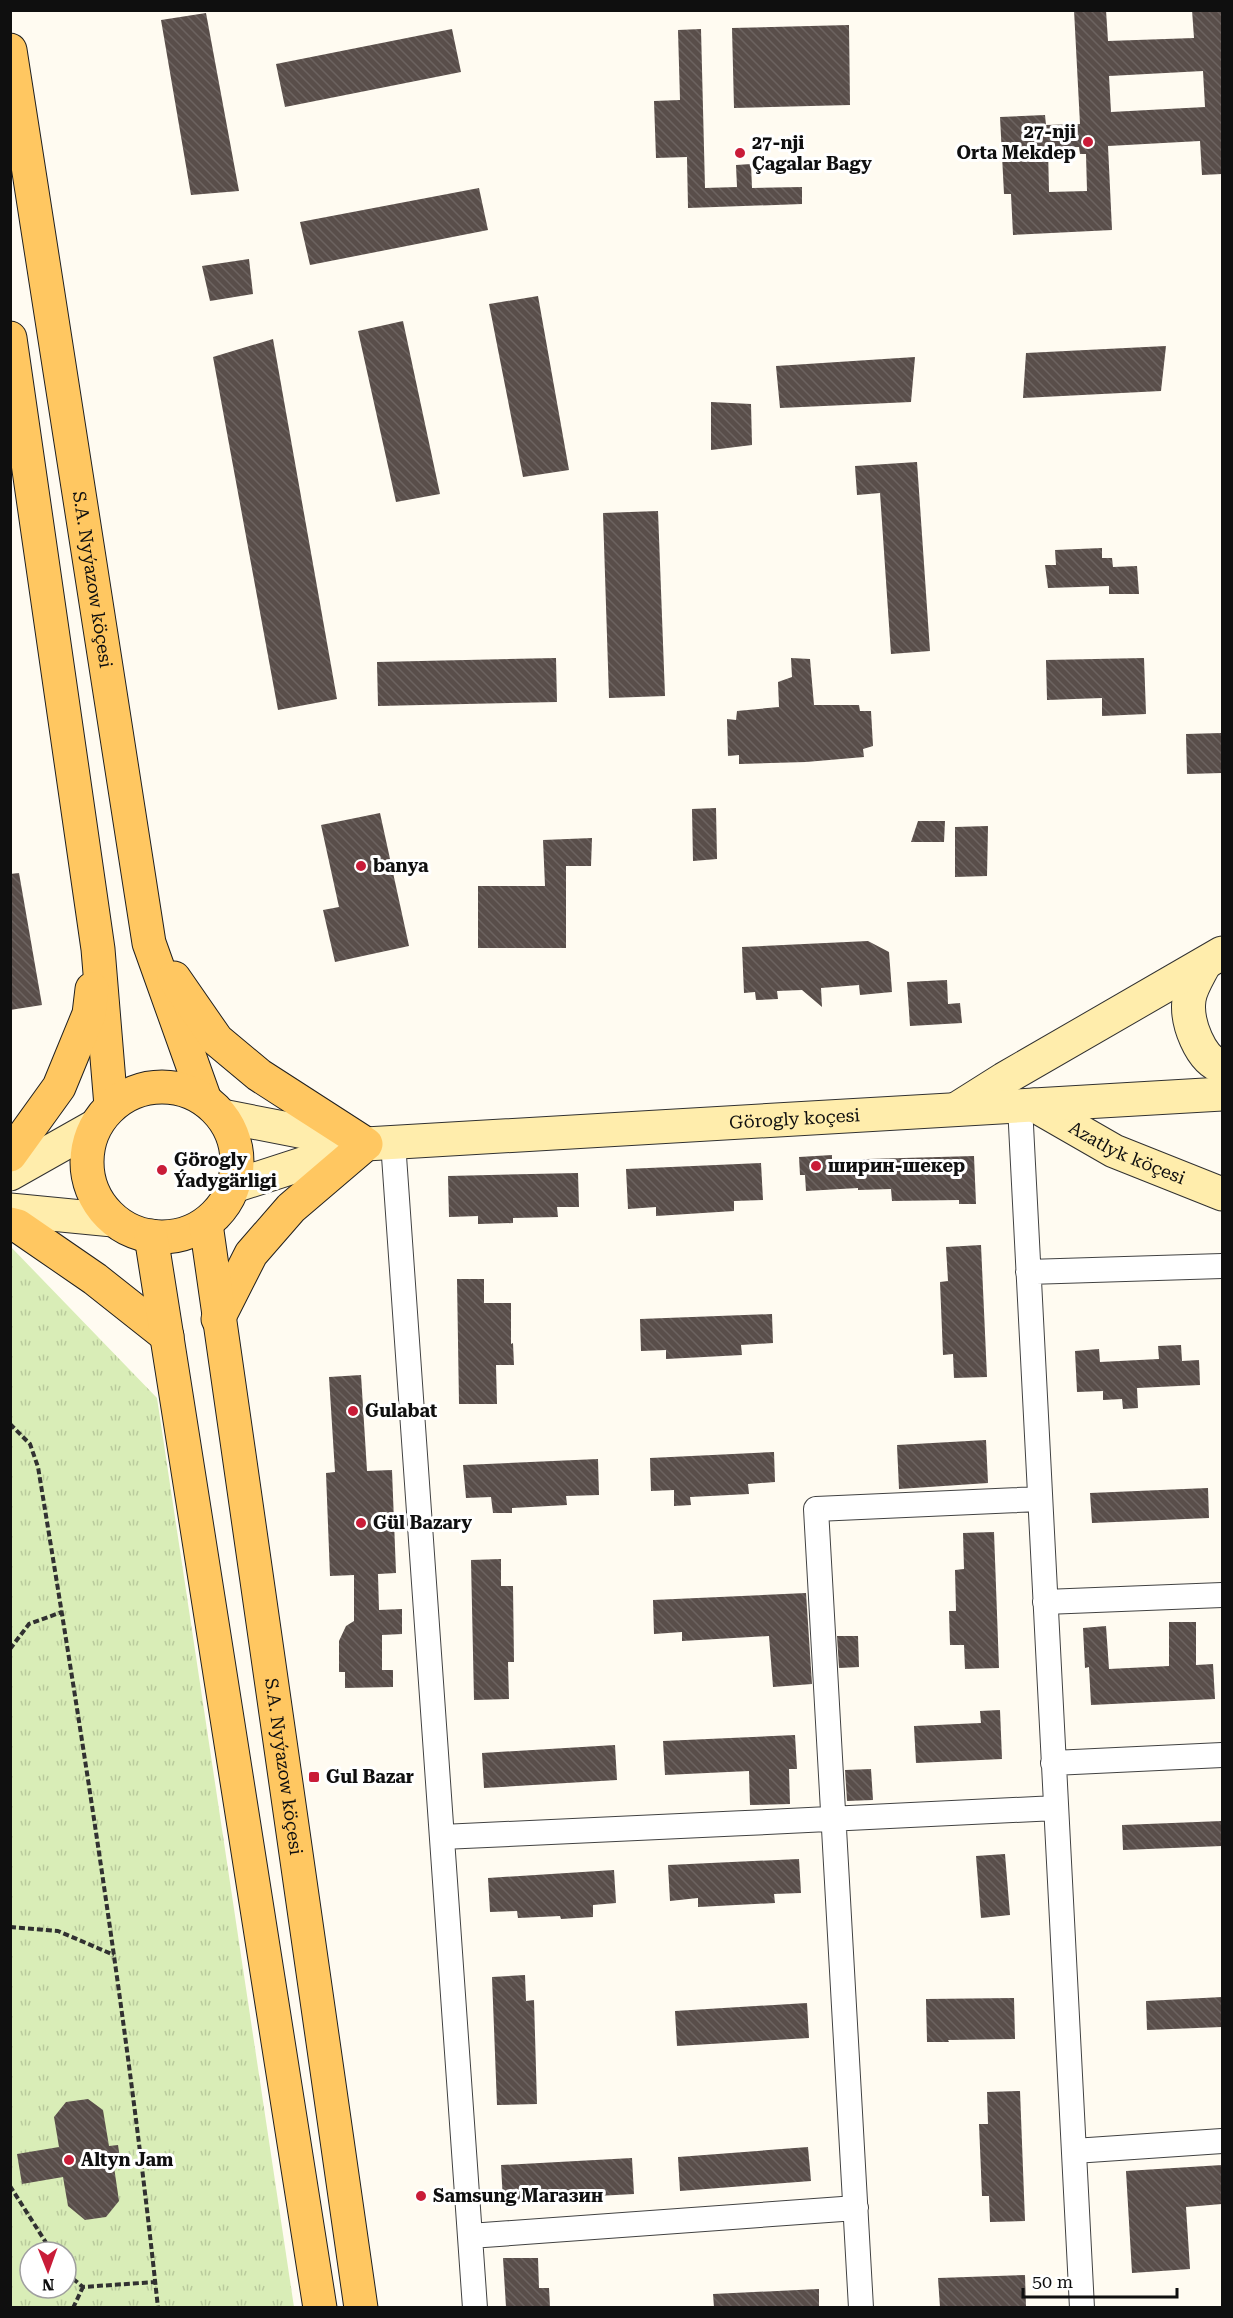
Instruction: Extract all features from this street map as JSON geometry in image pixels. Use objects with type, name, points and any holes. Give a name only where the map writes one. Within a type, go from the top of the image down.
[{"type":"main road","name":"S.A. Nyýazow köçesi","points":[[10,51],[149,943],[214,1108]]},
{"type":"main road","points":[[10,338],[98,949],[103,1116],[87,1151],[87,1176],[96,1200],[113,1220],[135,1233],[159,1238],[184,1234],[206,1224],[223,1207],[234,1186],[238,1162],[234,1138],[214,1108],[182,1090],[157,1087],[132,1093],[103,1116]]},
{"type":"main road","points":[[149,943],[217,1040],[259,1075],[380,1143],[291,1208],[251,1254],[218,1319]]},
{"type":"main road","points":[[10,1155],[59,1087],[89,1014],[98,949]]},
{"type":"main road","points":[[10,1224],[18,1227],[95,1279],[167,1336]]},
{"type":"main road","name":"S.A. Nyýazow köçesi","points":[[206,1224],[361,2307]]},
{"type":"main road","points":[[151,1236],[320,2307]]},
{"type":"street","points":[[1213,959],[1189,999],[1194,1037],[1214,1064],[1222,1067]]},
{"type":"street","points":[[956,1109],[1213,959]]},
{"type":"street","name":"Görogly koçesi","points":[[380,1143],[1222,1094]]},
{"type":"street","points":[[1027,1105],[1028,1272],[1082,2307]]},
{"type":"street","name":"Azatlyk köçesi","points":[[1027,1105],[1114,1151],[1222,1194]]},
{"type":"street","points":[[214,1108],[380,1143]]},
{"type":"street","points":[[10,1174],[103,1116]]},
{"type":"street","points":[[234,1186],[380,1143]]},
{"type":"street","points":[[380,1143],[442,1837],[475,2307]]},
{"type":"street","points":[[10,1210],[113,1220]]},
{"type":"street","points":[[1028,1272],[1222,1266]]},
{"type":"street","points":[[861,2307],[816,1509],[1040,1499]]},
{"type":"street","points":[[1045,1602],[1222,1595]]},
{"type":"street","points":[[1053,1763],[1222,1755]]},
{"type":"street","points":[[442,1837],[1056,1808]]},
{"type":"street","points":[[1074,2151],[1222,2141]]},
{"type":"street","points":[[470,2236],[856,2208]]},
{"type":"path","points":[[10,1424],[30,1444],[38,1467],[114,1956],[158,2307]]},
{"type":"path","points":[[10,1649],[29,1624],[62,1612]]},
{"type":"path","points":[[10,1927],[58,1931],[114,1956]]},
{"type":"path","points":[[10,2186],[44,2240]]},
{"type":"path","points":[[78,2283],[83,2287],[155,2282]]},
{"type":"path","points":[[73,2307],[83,2287]]},
{"type":"green space","points":[[10,1246],[157,1398],[294,2307],[11,2307]]},
{"type":"building","points":[[1074,10],[1106,10],[1108,41],[1194,38],[1192,10],[1222,10],[1222,174],[1202,175],[1200,141],[1108,146],[1112,230],[1013,235],[1011,194],[1004,194],[1000,117],[1045,115],[1046,125],[1080,124]],"holes":[[[1203,71],[1205,107],[1111,112],[1109,76]],[[1079,147],[1080,154],[1086,154],[1087,191],[1049,192],[1048,148]]]},
{"type":"building","points":[[206,13],[239,191],[191,195],[161,20]]},
{"type":"building","points":[[849,25],[850,105],[734,108],[732,28]]},
{"type":"building","points":[[452,29],[461,72],[285,107],[276,64]]},
{"type":"building","points":[[701,29],[705,188],[737,187],[736,165],[751,164],[752,188],[802,187],[802,204],[688,208],[687,157],[656,158],[654,101],[680,100],[678,30]]},
{"type":"building","points":[[479,188],[488,230],[310,265],[300,222]]},
{"type":"building","points":[[249,259],[253,294],[210,301],[202,266]]},
{"type":"building","points":[[538,296],[569,470],[523,477],[489,304]]},
{"type":"building","points":[[403,321],[440,494],[396,502],[358,331]]},
{"type":"building","points":[[273,339],[337,699],[278,710],[213,357]]},
{"type":"building","points":[[1166,346],[1161,391],[1023,398],[1026,353]]},
{"type":"building","points":[[915,357],[911,402],[780,408],[776,366]]},
{"type":"building","points":[[711,402],[751,404],[752,445],[711,450]]},
{"type":"building","points":[[917,462],[930,651],[891,654],[880,493],[857,495],[855,466]]},
{"type":"building","points":[[658,511],[665,696],[609,698],[603,513]]},
{"type":"building","points":[[1102,548],[1102,558],[1112,558],[1113,567],[1137,566],[1139,594],[1109,594],[1109,586],[1048,588],[1045,565],[1056,565],[1055,550]]},
{"type":"building","points":[[556,658],[557,702],[378,706],[377,662]]},
{"type":"building","points":[[791,658],[810,659],[814,705],[859,705],[860,711],[871,711],[873,746],[863,749],[864,757],[739,764],[739,755],[728,756],[727,719],[736,720],[737,711],[779,707],[778,682],[792,677]]},
{"type":"building","points":[[1144,658],[1146,714],[1102,716],[1102,698],[1047,700],[1046,660]]},
{"type":"building","points":[[1222,733],[1222,773],[1187,774],[1186,734]]},
{"type":"building","points":[[716,808],[717,859],[693,861],[692,809]]},
{"type":"building","name":"banya","points":[[380,813],[409,946],[335,962],[323,910],[339,907],[321,825]]},
{"type":"building","points":[[918,821],[945,821],[944,842],[911,842]]},
{"type":"building","points":[[988,826],[987,876],[955,877],[955,827]]},
{"type":"building","points":[[592,838],[591,866],[566,866],[566,948],[478,948],[478,886],[545,886],[543,840]]},
{"type":"building","points":[[19,873],[42,1005],[10,1010],[10,874]]},
{"type":"building","points":[[868,941],[889,952],[892,992],[860,995],[859,985],[821,988],[822,1007],[802,990],[777,991],[778,999],[756,1000],[755,992],[744,993],[742,947]]},
{"type":"building","points":[[947,980],[948,1004],[960,1003],[962,1023],[910,1026],[907,982]]},
{"type":"building","points":[[832,1155],[832,1160],[974,1156],[976,1204],[959,1204],[959,1200],[892,1201],[891,1189],[806,1191],[805,1175],[800,1175],[799,1157]]},
{"type":"building","points":[[761,1163],[763,1200],[734,1201],[734,1211],[656,1216],[656,1207],[628,1209],[626,1169]]},
{"type":"building","points":[[578,1173],[579,1207],[557,1207],[558,1217],[513,1218],[513,1223],[478,1224],[478,1216],[449,1217],[448,1176]]},
{"type":"building","points":[[981,1245],[987,1377],[954,1378],[953,1354],[943,1355],[940,1282],[948,1281],[946,1247]]},
{"type":"building","points":[[457,1279],[484,1279],[484,1303],[511,1303],[511,1344],[513,1343],[514,1365],[496,1365],[497,1404],[459,1404]]},
{"type":"building","points":[[772,1314],[773,1343],[741,1345],[742,1355],[666,1359],[666,1350],[641,1351],[640,1319]]},
{"type":"building","points":[[1181,1345],[1182,1361],[1199,1360],[1200,1385],[1137,1388],[1138,1408],[1123,1409],[1122,1399],[1103,1400],[1103,1391],[1077,1392],[1075,1351],[1099,1349],[1100,1362],[1159,1359],[1158,1346]]},
{"type":"building","points":[[361,1375],[367,1471],[392,1470],[396,1573],[378,1574],[379,1610],[402,1609],[402,1634],[382,1635],[382,1670],[393,1670],[393,1687],[345,1688],[345,1672],[339,1672],[339,1641],[346,1626],[354,1621],[354,1575],[330,1576],[326,1473],[335,1472],[329,1377]]},
{"type":"building","points":[[986,1440],[988,1483],[899,1489],[897,1445]]},
{"type":"building","points":[[774,1452],[775,1482],[748,1484],[749,1494],[690,1497],[691,1505],[674,1506],[674,1490],[651,1491],[650,1458]]},
{"type":"building","points":[[598,1459],[599,1495],[566,1496],[567,1505],[512,1508],[512,1513],[493,1513],[491,1497],[466,1498],[463,1465]]},
{"type":"building","points":[[1208,1488],[1209,1518],[1092,1523],[1090,1493]]},
{"type":"building","points":[[994,1532],[999,1668],[965,1669],[964,1645],[950,1645],[949,1611],[956,1611],[955,1570],[964,1569],[963,1533]]},
{"type":"building","points":[[501,1559],[501,1586],[513,1586],[514,1662],[508,1662],[509,1699],[474,1700],[471,1560]]},
{"type":"building","points":[[806,1593],[812,1684],[773,1687],[769,1636],[682,1641],[682,1632],[654,1634],[653,1600]]},
{"type":"building","points":[[1169,1622],[1196,1622],[1196,1665],[1213,1664],[1215,1699],[1091,1705],[1089,1667],[1085,1668],[1083,1628],[1106,1626],[1109,1669],[1169,1666]]},
{"type":"building","points":[[837,1636],[858,1636],[859,1667],[839,1668]]},
{"type":"building","points":[[1000,1710],[1002,1759],[916,1763],[914,1726],[981,1723],[980,1711]]},
{"type":"building","points":[[795,1735],[797,1769],[789,1769],[790,1804],[750,1805],[749,1771],[665,1775],[663,1741]]},
{"type":"building","points":[[615,1745],[617,1780],[484,1788],[482,1753]]},
{"type":"building","points":[[871,1769],[873,1800],[847,1801],[845,1770]]},
{"type":"building","points":[[1222,1821],[1222,1846],[1123,1850],[1122,1825]]},
{"type":"building","points":[[1005,1854],[1010,1915],[981,1918],[976,1856]]},
{"type":"building","points":[[799,1859],[801,1893],[774,1894],[775,1903],[698,1907],[698,1898],[670,1901],[668,1865]]},
{"type":"building","points":[[614,1870],[616,1903],[593,1905],[593,1917],[518,1918],[517,1911],[490,1912],[488,1878]]},
{"type":"building","points":[[525,1975],[526,2001],[534,2000],[537,2104],[497,2105],[492,1977]]},
{"type":"building","points":[[1222,1997],[1222,2027],[1147,2030],[1146,2001]]},
{"type":"building","points":[[1014,1998],[1015,2039],[927,2042],[926,1999]]},
{"type":"building","points":[[807,2003],[809,2038],[677,2046],[675,2011]]},
{"type":"building","points":[[1020,2091],[1025,2221],[990,2222],[989,2196],[982,2196],[979,2124],[988,2124],[987,2092]]},
{"type":"building","name":"Altyn Jam","points":[[88,2099],[103,2110],[109,2146],[118,2145],[121,2165],[114,2167],[119,2201],[106,2217],[85,2220],[68,2206],[63,2177],[22,2184],[17,2154],[59,2147],[54,2117],[66,2102]]},
{"type":"building","points":[[808,2147],[811,2181],[680,2191],[678,2157]]},
{"type":"building","points":[[632,2158],[634,2194],[503,2201],[501,2165]]},
{"type":"building","points":[[1222,2165],[1222,2204],[1186,2207],[1190,2269],[1132,2273],[1126,2171]]},
{"type":"building","points":[[503,2258],[538,2258],[539,2288],[549,2288],[550,2307],[506,2307]]},
{"type":"building","points":[[1025,2275],[1026,2307],[940,2307],[938,2278]]},
{"type":"building","points":[[819,2289],[819,2307],[714,2307],[713,2294]]},
{"type":"place","name":"27-nji Orta Mekdep","points":[[1088,142]]},
{"type":"place","name":"27-nji Çagalar Bagy","points":[[740,153]]},
{"type":"place","name":"banya","points":[[361,866]]},
{"type":"place","name":"ширин-шекер","points":[[816,1166]]},
{"type":"place","name":"Görogly Ýadygärligi","points":[[162,1170]]},
{"type":"place","name":"Gulabat","points":[[353,1411]]},
{"type":"place","name":"Gül Bazary","points":[[361,1523]]},
{"type":"place","name":"Gul Bazar","points":[[314,1777]]},
{"type":"place","name":"Altyn Jam","points":[[69,2160]]},
{"type":"place","name":"Samsung Магазин","points":[[421,2196]]}]
